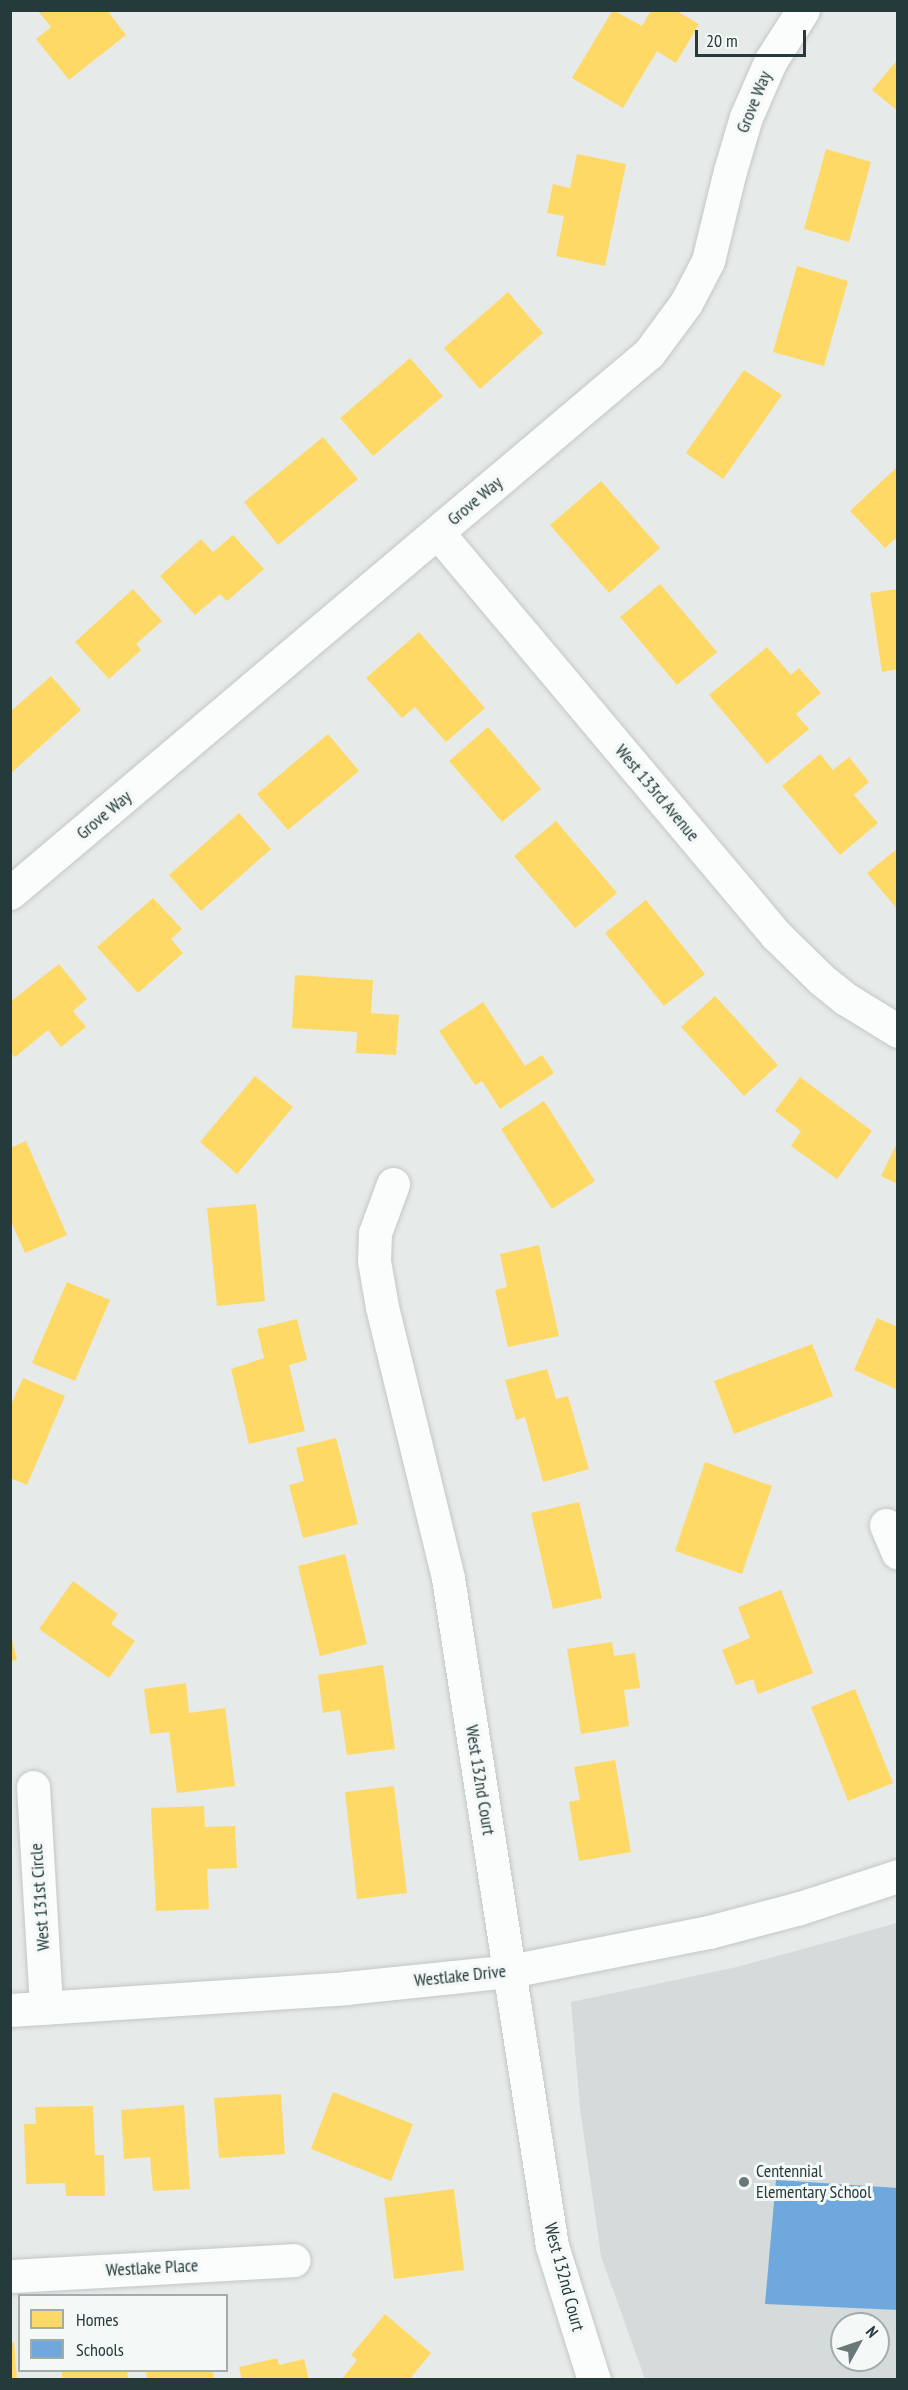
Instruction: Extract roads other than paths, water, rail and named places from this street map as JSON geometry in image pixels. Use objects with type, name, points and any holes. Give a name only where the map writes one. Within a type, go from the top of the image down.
[{"type":"street","name":"Grove Way","points":[[10,893],[637,366],[686,303],[708,261],[746,117],[771,60],[803,10]]},
{"type":"street","name":"West 133rd Avenue","points":[[438,533],[777,935],[821,979],[846,999],[897,1031]]},
{"type":"street","name":"West 132nd Court","points":[[393,1184],[375,1233],[374,1261],[382,1307],[448,1578],[552,2246],[594,2379]]},
{"type":"street","name":"West 131st Circle","points":[[33,1786],[46,2008]]},
{"type":"street","name":"Westlake Drive","points":[[10,2010],[346,1988],[510,1971],[709,1932],[800,1908],[897,1876]]},
{"type":"street","name":"Westlake Place","points":[[10,2276],[294,2260]]},
{"type":"place","name":"Centennial Elementary School","points":[[744,2182]]}]
